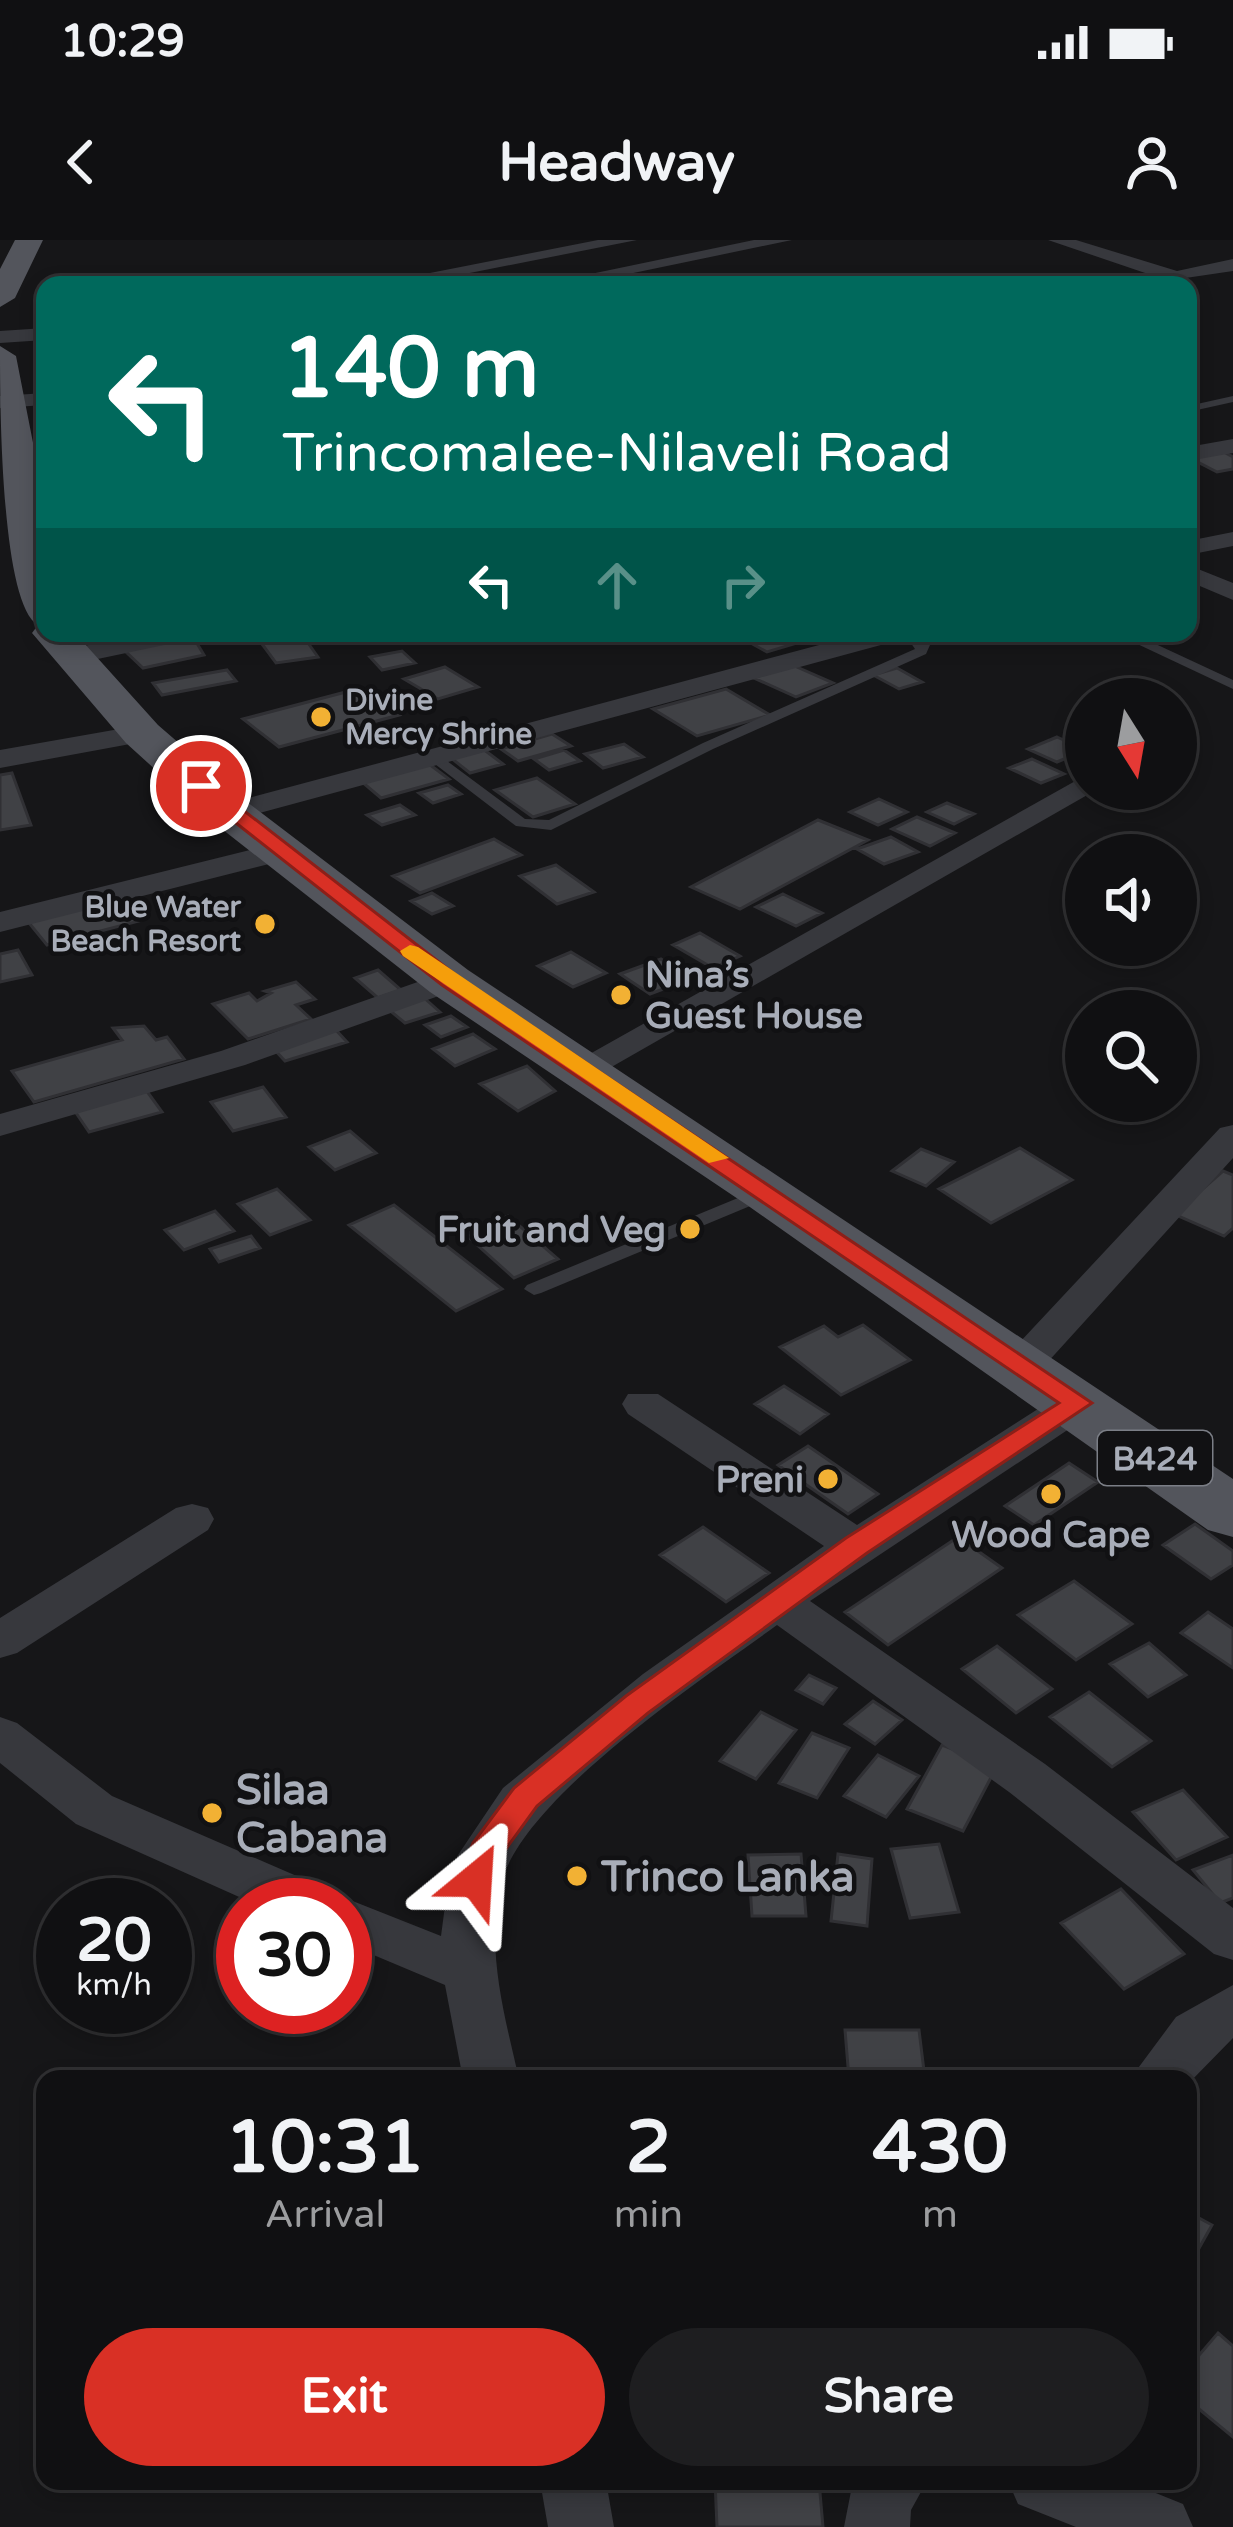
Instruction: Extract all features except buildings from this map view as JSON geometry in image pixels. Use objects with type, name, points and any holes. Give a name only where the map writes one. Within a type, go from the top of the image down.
[{"type":"main road","points":[[5,299],[28,240]]},
{"type":"main road","name":"B424","points":[[12,375],[24,482],[21,547],[36,585]]},
{"type":"main road","name":"B424","points":[[62,642],[142,734],[230,812],[449,981],[768,1192],[1233,1513]]},
{"type":"street","points":[[405,276],[439,265],[628,240]]},
{"type":"street","points":[[588,276],[783,240]]},
{"type":"street","points":[[1058,240],[1172,275]]},
{"type":"street","points":[[1169,276],[1233,265]]},
{"type":"street","points":[[12,375],[36,345]]},
{"type":"street","points":[[1197,452],[1233,446]]},
{"type":"street","points":[[1197,546],[1233,539]]},
{"type":"street","points":[[1197,576],[1233,592]]},
{"type":"street","points":[[230,812],[861,642]]},
{"type":"street","points":[[0,759],[142,734]]},
{"type":"street","points":[[580,1069],[1065,796]]},
{"type":"street","points":[[0,922],[278,851]]},
{"type":"street","points":[[0,1125],[233,1058],[449,981]]},
{"type":"street","points":[[1021,1366],[1233,1136]]},
{"type":"street","points":[[489,2070],[469,1971],[467,1907],[485,1852],[525,1797],[776,1601],[1078,1403]]},
{"type":"street","points":[[643,1405],[856,1546]]},
{"type":"street","points":[[0,1642],[192,1519]]},
{"type":"street","points":[[776,1601],[1027,1778],[1233,1938]]},
{"type":"street","points":[[0,1736],[63,1791],[94,1810],[249,1878]]},
{"type":"street","points":[[372,1931],[469,1971]]},
{"type":"street","points":[[1166,2070],[1196,2034],[1233,2008]]},
{"type":"street","points":[[575,2490],[581,2527]]},
{"type":"street","points":[[877,2527],[879,2496],[885,2490]]},
{"type":"street","points":[[1064,2490],[1160,2527]]},
{"type":"lane","points":[[1197,408],[1233,399]]},
{"type":"lane","points":[[434,758],[521,823],[551,825],[708,746],[921,651],[920,642]]},
{"type":"lane","points":[[1140,642],[1233,685]]},
{"type":"lane","points":[[534,1288],[768,1192]]},
{"type":"slow traffic","points":[[410,951],[717,1158]]},
{"type":"place","name":"Divine Mercy Shrine","points":[[321,717]]},
{"type":"place","name":"Blue Water Beach Resort","points":[[265,924]]},
{"type":"place","name":"Nina’s Guest House","points":[[621,995]]},
{"type":"place","name":"Fruit and Veg","points":[[690,1229]]},
{"type":"place","name":"Preni","points":[[828,1479]]},
{"type":"place","name":"Wood Cape","points":[[1051,1494]]},
{"type":"place","name":"Silaa Cabana","points":[[212,1813]]},
{"type":"place","name":"Trinco Lanka","points":[[577,1876]]},
{"type":"route","points":[[201,786],[449,981],[1078,1403],[856,1546],[637,1705],[525,1797],[485,1852],[476,1880]]}]
